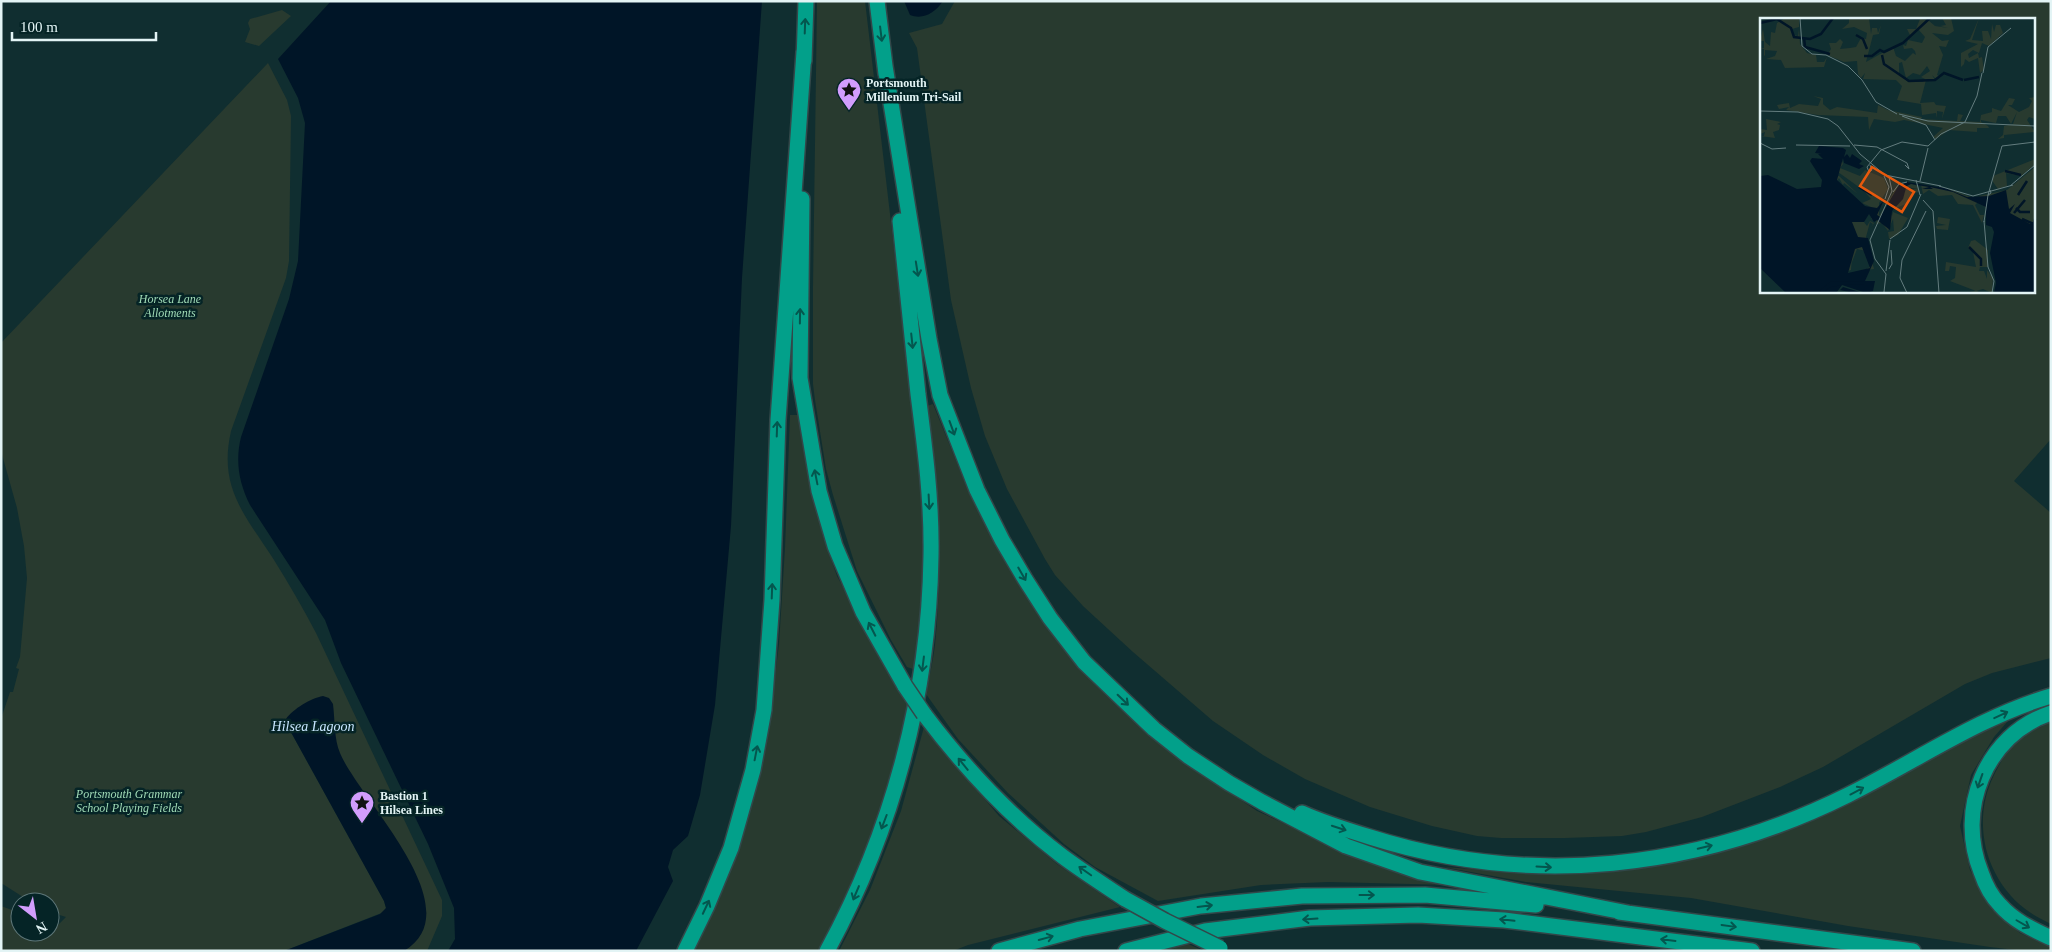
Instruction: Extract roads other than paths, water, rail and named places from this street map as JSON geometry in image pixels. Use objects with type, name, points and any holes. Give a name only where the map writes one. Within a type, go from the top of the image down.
[{"type":"highway","points":[[806,1],[800,378],[809,443],[819,491],[835,546],[864,612],[882,647],[924,714],[967,769],[1006,808],[1061,855],[1125,899],[1223,949]]},
{"type":"highway","points":[[827,951],[844,920],[891,806],[915,712],[928,616],[932,555],[928,477],[877,1]]},
{"type":"highway","points":[[685,951],[707,906],[731,848],[753,770],[764,710],[772,600],[779,401],[804,52]]},
{"type":"highway","points":[[885,66],[928,339],[940,395],[977,490],[1025,579],[1050,618],[1084,662],[1154,729],[1188,756],[1229,783],[1290,818],[1346,846],[1420,872],[1628,913]]},
{"type":"highway","points":[[1229,783],[1279,802],[1322,822],[1396,846],[1451,858],[1565,868],[1607,864],[1653,858],[1704,848],[1764,831],[1799,818],[1848,795],[2014,708],[2051,696]]},
{"type":"highway","points":[[2051,713],[2040,717],[2016,733],[1998,749],[1984,770],[1975,797],[1971,827],[1975,858],[1986,886],[1998,904],[2011,917],[2051,938]]},
{"type":"highway","points":[[999,951],[1080,929],[1201,906],[1302,896],[1425,895],[1628,913],[1913,951]]},
{"type":"highway","points":[[1126,951],[1205,931],[1300,919],[1418,916],[1504,920],[1752,951]]},
{"type":"water","points":[[331,1],[762,1],[742,278],[731,526],[715,705],[700,795],[688,836],[673,850],[668,867],[673,881],[636,951],[448,951],[455,939],[454,908],[428,844],[341,663],[325,620],[250,505],[243,488],[238,463],[241,437],[289,299],[298,261],[305,123],[298,98],[278,59]]},
{"type":"water","points":[[904,1],[943,1],[932,12],[920,17],[910,15]]},
{"type":"water","name":"Hilsea Lagoon","points":[[323,696],[329,698],[333,704],[336,736],[340,753],[351,773],[405,854],[420,882],[426,909],[422,932],[404,951],[284,951],[380,914],[386,908],[384,901],[287,725],[286,719],[293,711]]},
{"type":"place","name":"Portsmouth Millenium Tri-Sail","points":[[849,111]]},
{"type":"place","name":"Bastion 1 Hilsea Lines","points":[[362,824]]},
{"type":"park label","name":"Horsea Lane Allotments","points":[[170,306]]},
{"type":"park label","name":"Portsmouth Grammar School Playing Fields","points":[[129,801]]}]
